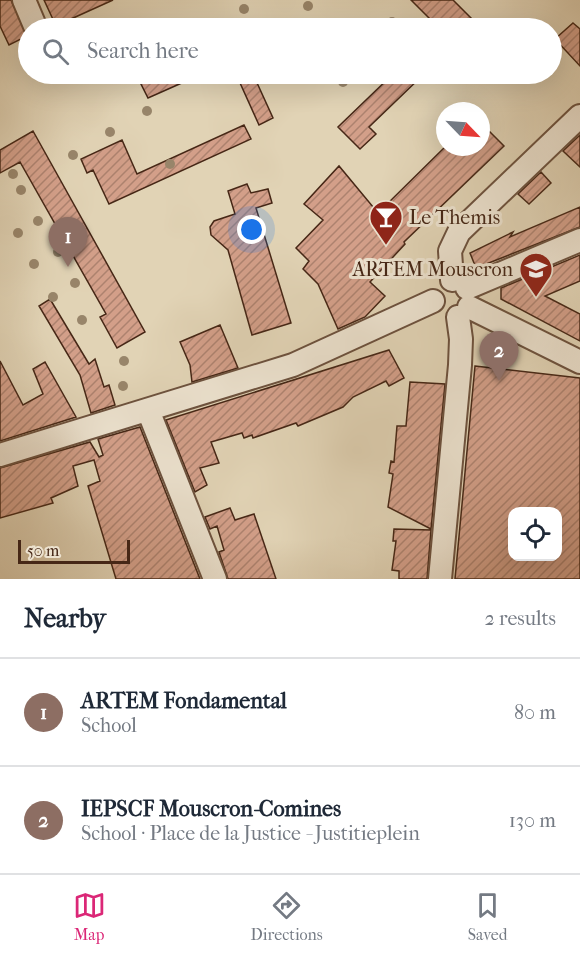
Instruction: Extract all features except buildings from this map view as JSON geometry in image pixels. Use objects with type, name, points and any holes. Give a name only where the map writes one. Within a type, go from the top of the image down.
[{"type":"street","points":[[24,0],[32,18]]},
{"type":"street","points":[[441,579],[460,365],[462,298],[450,251],[459,232],[580,116]]},
{"type":"street","points":[[462,298],[580,240]]},
{"type":"street","points":[[0,455],[294,365],[433,302],[438,286],[580,362]]},
{"type":"street","points":[[148,410],[215,579]]},
{"type":"place","name":"Le Themis","points":[[386,246]]},
{"type":"place","name":"ARTEM Fondamental","points":[[68,267]]},
{"type":"place","name":"ARTEM Mouscron","points":[[536,298]]},
{"type":"place","name":"IEPSCF Mouscron-Comines","points":[[499,381]]}]
